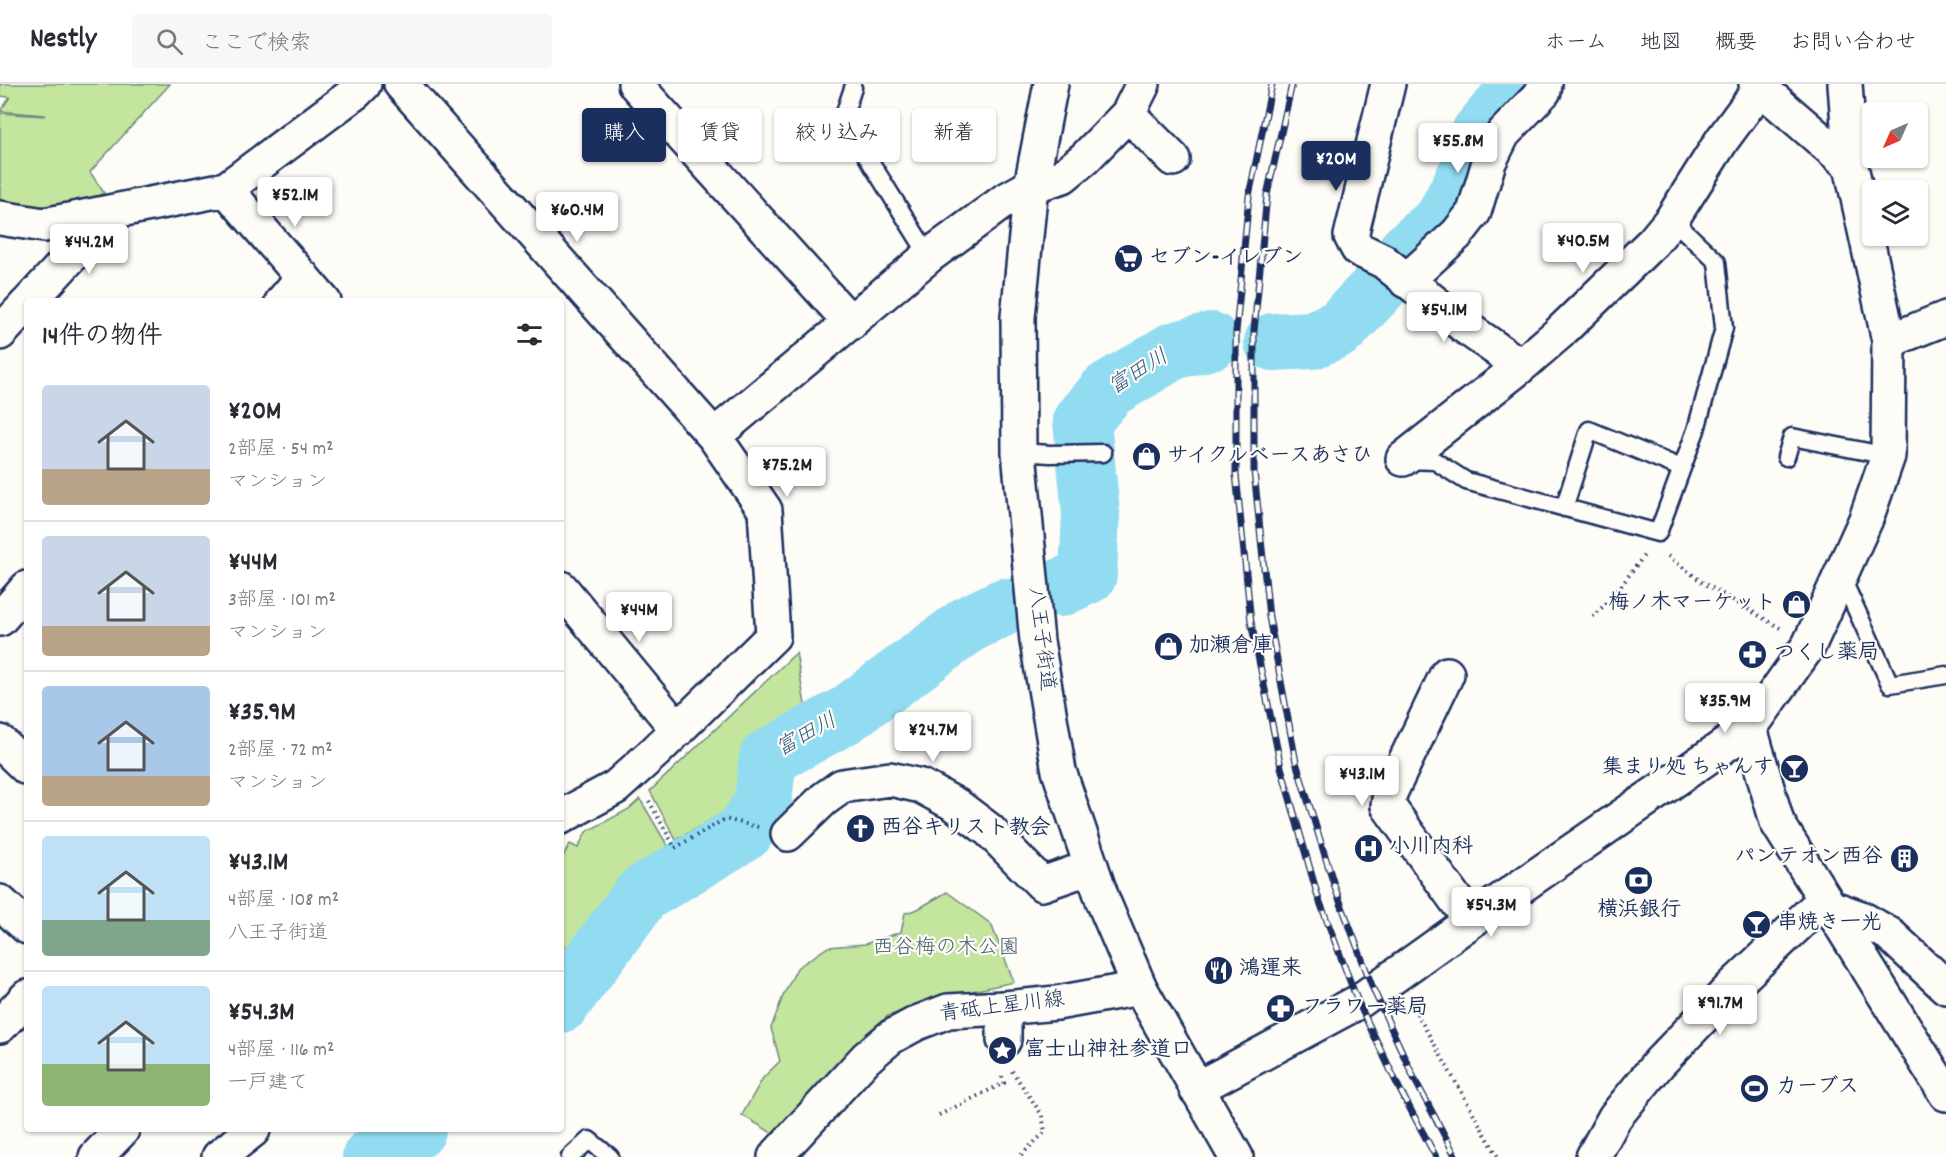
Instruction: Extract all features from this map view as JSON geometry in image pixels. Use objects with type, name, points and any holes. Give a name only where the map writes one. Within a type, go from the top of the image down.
[{"type":"main road","points":[[0,218],[44,225],[226,189],[364,84]]},
{"type":"main road","points":[[401,84],[714,436],[765,510],[773,636],[616,787],[564,815]]},
{"type":"main road","points":[[635,84],[851,322]]},
{"type":"main road","name":"八王子街道","points":[[1051,84],[1031,186],[1018,316],[1035,453],[1037,641],[1059,771],[1103,901],[1140,988],[1236,1157]]},
{"type":"main road","points":[[714,436],[929,256],[1004,201],[1031,186],[1063,176],[1085,158],[1128,114],[1143,84]]},
{"type":"main road","points":[[1388,84],[1351,236],[1358,249],[1396,272],[1465,327],[1521,366]]},
{"type":"main road","points":[[1396,272],[1457,234],[1474,212],[1489,162],[1503,134],[1544,91],[1545,84]]},
{"type":"main road","points":[[1196,1089],[1342,1011],[1750,728],[1809,645],[1866,519],[1888,456],[1889,342],[1851,166],[1845,84]]},
{"type":"main road","points":[[1403,459],[1558,334],[1653,242],[1672,219],[1759,86],[1851,166]]},
{"type":"main road","points":[[1128,114],[1173,159]]},
{"type":"main road","points":[[226,189],[321,298]]},
{"type":"main road","points":[[33,298],[111,213]]},
{"type":"main road","points":[[285,298],[303,277]]},
{"type":"main road","points":[[0,333],[24,307]]},
{"type":"main road","points":[[1889,342],[1946,318]]},
{"type":"main road","points":[[564,592],[678,729]]},
{"type":"main road","points":[[1447,674],[1390,793],[1388,807],[1471,921]]},
{"type":"main road","points":[[1750,728],[1777,822],[1946,1094]]},
{"type":"main road","points":[[0,742],[24,765]]},
{"type":"main road","points":[[788,834],[842,786],[890,779],[921,786],[956,806],[989,830],[1042,884],[1091,867]]},
{"type":"main road","points":[[0,902],[24,924]]},
{"type":"main road","points":[[1828,903],[1889,934],[1946,987]]},
{"type":"main road","points":[[1593,1157],[1615,1117],[1659,1063],[1734,986],[1828,903]]},
{"type":"main road","name":"青砥上星川線","points":[[775,1157],[866,1058],[891,1037],[916,1023],[948,1011],[1004,1030],[1057,1003],[1140,988]]},
{"type":"main road","points":[[0,1026],[24,1000]]},
{"type":"main road","points":[[96,1157],[120,1132]]},
{"type":"main road","points":[[219,1157],[250,1132]]},
{"type":"lane","points":[[853,88],[843,118],[929,256]]},
{"type":"lane","points":[[1403,459],[1435,461],[1466,482],[1564,508],[1655,539],[1696,430],[1724,328],[1717,262],[1672,219]]},
{"type":"lane","points":[[1564,508],[1589,430],[1681,468]]},
{"type":"lane","points":[[1786,457],[1792,438],[1888,456]]},
{"type":"lane","points":[[1035,453],[1100,454]]},
{"type":"lane","points":[[1840,576],[1890,684],[1946,675]]},
{"type":"lane","points":[[570,1157],[589,1140],[610,1157]]},
{"type":"path","points":[[1593,617],[1615,594],[1655,539],[1702,582],[1809,645]]},
{"type":"path","points":[[648,799],[675,848],[725,819]]},
{"type":"path","points":[[1395,975],[1498,1157]]},
{"type":"path","points":[[939,1115],[1004,1083],[995,1050],[1004,1030]]},
{"type":"path","points":[[1004,1030],[1013,1074],[1042,1115],[1045,1132],[1019,1157]]},
{"type":"green space","points":[[0,84],[170,84],[90,172],[104,193],[44,218],[0,210],[0,113],[45,115],[0,111],[10,97],[0,96]]},
{"type":"green space","points":[[796,653],[807,716],[796,724],[788,720],[758,753],[748,758],[740,816],[723,813],[676,840],[650,791]]},
{"type":"green space","points":[[640,799],[673,855],[726,826],[739,831],[631,893],[578,955],[564,946],[564,855],[570,844],[578,848],[586,832],[629,809]]},
{"type":"green space","name":"西谷梅の木公園","points":[[947,892],[991,924],[1014,982],[940,998],[888,1016],[862,1037],[772,1133],[742,1115],[763,1078],[780,1061],[771,1028],[797,968],[828,947],[865,944],[901,932],[905,913],[918,909]]},
{"type":"waterway","name":"富田川","points":[[1273,342],[1312,340],[1340,328],[1378,288],[1407,251],[1443,220],[1467,173],[1480,133],[1507,101],[1515,84]]},
{"type":"waterway","name":"富田川","points":[[1060,588],[1088,575],[1091,514],[1082,421],[1108,390],[1173,351],[1211,341]]},
{"type":"waterway","name":"富田川","points":[[564,1000],[642,894],[745,832],[763,801],[768,758],[846,715],[969,624],[1004,607]]},
{"type":"waterway","name":"富田川","points":[[371,1157],[414,1132]]},
{"type":"railway","points":[[1272,84],[1249,196],[1236,332],[1236,474],[1251,622],[1281,767],[1318,897],[1358,1002],[1400,1090],[1436,1157]]},
{"type":"railway","points":[[1292,84],[1267,195],[1254,331],[1254,471],[1269,617],[1296,762],[1335,888],[1374,991],[1415,1080],[1456,1157]]},
{"type":"place","name":"セブン-イレブン","points":[[1128,259]]},
{"type":"place","name":"サイクルベースあさひ","points":[[1146,457]]},
{"type":"place","name":"梅ノ木マーケット","points":[[1797,604]]},
{"type":"place","name":"加瀬倉庫","points":[[1168,647]]},
{"type":"place","name":"つくし薬局","points":[[1753,654]]},
{"type":"place","name":"集まり処 ちゃんす","points":[[1795,769]]},
{"type":"place","name":"西谷キリスト教会","points":[[860,829]]},
{"type":"place","name":"小川内科","points":[[1368,848]]},
{"type":"place","name":"パンテオン西谷","points":[[1904,858]]},
{"type":"place","name":"横浜銀行","points":[[1639,880]]},
{"type":"place","name":"串焼き一光","points":[[1756,924]]},
{"type":"place","name":"鴻運来","points":[[1218,970]]},
{"type":"place","name":"フラワー薬局","points":[[1281,1009]]},
{"type":"place","name":"富士山神社参道口","points":[[1003,1051]]},
{"type":"place","name":"カーブス","points":[[1755,1088]]}]
